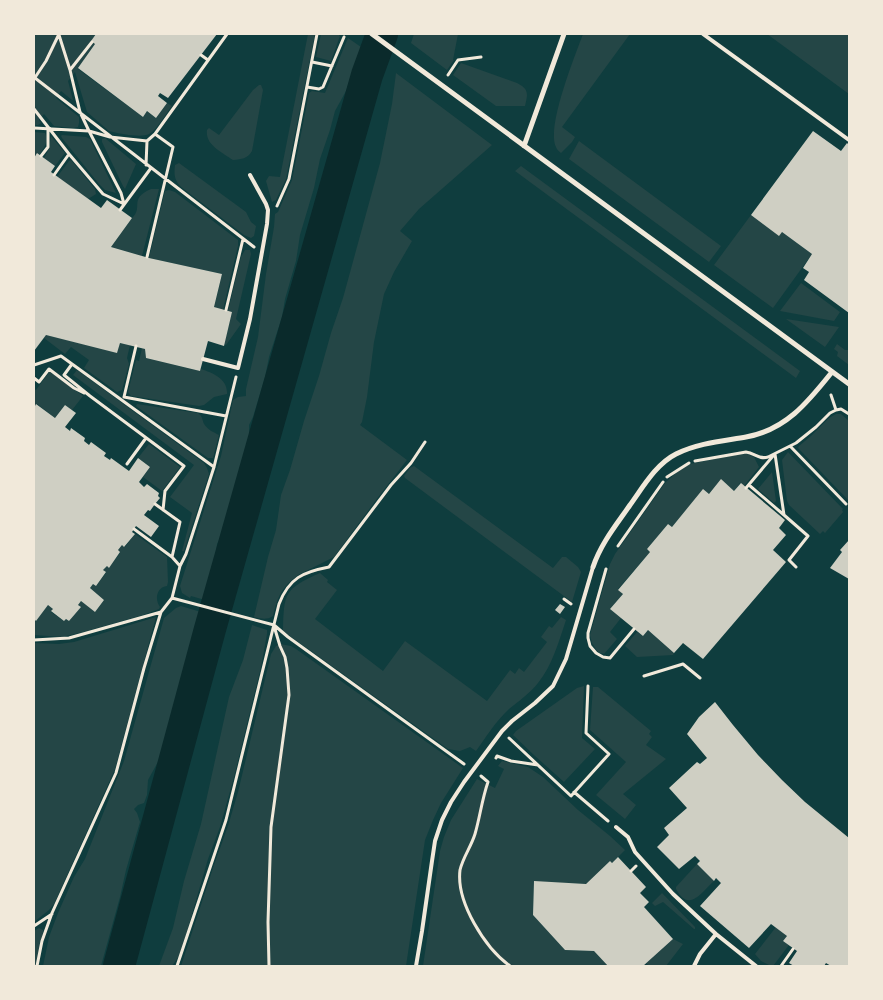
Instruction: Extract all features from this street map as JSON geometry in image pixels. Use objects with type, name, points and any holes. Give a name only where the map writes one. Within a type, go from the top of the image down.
[{"type":"street","points":[[372,34],[849,384]]},
{"type":"street","points":[[524,146],[564,34]]},
{"type":"street","points":[[593,567],[598,554],[610,534],[657,469],[666,460],[697,446],[747,437],[770,430],[801,409],[832,372]]},
{"type":"lane","points":[[703,34],[849,140]]},
{"type":"lane","points":[[203,359],[238,368],[250,320],[268,210],[250,175]]},
{"type":"lane","points":[[416,966],[438,830],[446,811],[464,782],[502,731],[535,704],[553,686],[566,659],[593,567]]},
{"type":"lane","points":[[616,827],[628,837],[635,852],[667,888],[716,934],[756,966]]},
{"type":"lane","points":[[694,966],[700,954],[716,934]]},
{"type":"path","points":[[59,34],[80,112],[121,193],[124,204]]},
{"type":"path","points":[[59,34],[46,61],[34,78],[255,248]]},
{"type":"path","points":[[146,165],[148,141],[227,34]]},
{"type":"path","points":[[273,208],[277,206],[290,179],[316,34]]},
{"type":"path","points":[[307,87],[321,89],[323,87],[344,37]]},
{"type":"path","points":[[70,70],[92,42]]},
{"type":"path","points":[[201,55],[208,60]]},
{"type":"path","points":[[448,75],[458,60],[481,57]]},
{"type":"path","points":[[312,62],[332,66]]},
{"type":"path","points":[[34,109],[68,154],[103,194],[124,204]]},
{"type":"path","points":[[34,128],[89,132],[110,137],[148,141]]},
{"type":"path","points":[[41,156],[48,147],[49,130]]},
{"type":"path","points":[[147,257],[174,144],[155,134]]},
{"type":"path","points":[[54,175],[68,154]]},
{"type":"path","points":[[120,210],[151,168]]},
{"type":"path","points":[[226,310],[243,239]]},
{"type":"path","points":[[123,399],[136,346]]},
{"type":"path","points":[[34,365],[61,356],[123,399],[214,467]]},
{"type":"path","points":[[72,364],[64,375],[184,466],[165,491],[164,510]]},
{"type":"path","points":[[38,966],[42,941],[52,913],[116,773],[161,612],[172,598],[180,566],[186,554],[214,467],[238,368]]},
{"type":"path","points":[[34,378],[39,382],[49,369],[74,388],[90,396]]},
{"type":"path","points":[[831,395],[836,410]]},
{"type":"path","points":[[123,399],[226,416]]},
{"type":"path","points":[[614,552],[664,481],[681,467],[698,460],[742,452],[752,453],[763,459],[804,437],[820,424],[828,414],[836,410],[844,410],[849,414]]},
{"type":"path","points":[[127,464],[146,438]]},
{"type":"path","points":[[177,966],[226,820],[283,593],[298,578],[311,571],[329,567],[425,442]]},
{"type":"path","points":[[790,446],[846,504]]},
{"type":"path","points":[[775,454],[748,486],[808,536],[788,560],[796,567]]},
{"type":"path","points":[[775,454],[784,515]]},
{"type":"path","points":[[156,504],[180,522],[172,557]]},
{"type":"path","points":[[134,529],[172,557],[180,566]]},
{"type":"path","points":[[608,564],[588,633],[590,646],[599,656],[610,658],[634,629]]},
{"type":"path","points":[[172,598],[274,625],[464,764]]},
{"type":"path","points":[[564,599],[572,604]]},
{"type":"path","points":[[34,640],[69,638],[161,612]]},
{"type":"path","points":[[269,966],[271,827],[288,695],[285,657],[274,625]]},
{"type":"path","points":[[644,676],[683,664],[700,678]]},
{"type":"path","points":[[502,731],[571,796],[609,754],[586,733],[588,686]]},
{"type":"path","points":[[492,763],[498,756],[511,761],[538,765]]},
{"type":"path","points":[[486,770],[481,776],[488,782],[474,835],[460,870],[460,882],[466,908],[477,928],[490,948],[510,966]]},
{"type":"path","points":[[574,792],[605,818]]},
{"type":"path","points":[[34,926],[52,913]]},
{"type":"path","points":[[781,966],[793,949]]},
{"type":"shaded area","points":[[34,34],[96,34],[91,41],[95,44],[78,69],[143,117],[147,111],[156,118],[167,103],[172,106],[149,134],[137,136],[109,131],[87,112],[75,72],[68,81],[73,100],[61,91],[56,98],[79,117],[78,127],[54,126],[44,114],[39,120],[41,123],[34,127]]},
{"type":"shaded area","points":[[308,34],[315,34],[286,179],[276,200],[272,202],[266,181],[269,176],[280,177]]},
{"type":"shaded area","points":[[321,34],[340,34],[331,61],[316,57]]},
{"type":"shaded area","points":[[414,34],[458,34],[454,60],[447,70],[411,43]]},
{"type":"shaded area","points":[[583,34],[630,34],[562,127],[575,137],[561,153],[556,147],[554,137],[555,124],[568,74]]},
{"type":"shaded area","points":[[767,34],[849,34],[849,94]]},
{"type":"shaded area","points":[[348,38],[361,47],[346,91],[335,111],[320,159],[314,188],[300,235],[296,261],[282,317],[249,425],[249,442],[235,494],[222,535],[217,544],[215,562],[205,594],[205,600],[191,596],[190,598],[182,593],[180,586],[221,456],[233,400],[246,396],[258,337],[275,214],[278,212],[292,180],[309,93],[312,91],[325,93]]},
{"type":"shaded area","points":[[461,63],[524,87],[527,92],[525,106],[496,106],[453,75]]},
{"type":"shaded area","points":[[396,73],[492,145],[419,209],[400,231],[412,241],[384,294],[374,342],[367,397],[360,425],[407,460],[334,557],[298,575],[288,584],[279,598],[273,616],[264,619],[254,617],[276,530],[281,495],[343,298],[380,163]]},
{"type":"shaded area","points":[[261,85],[263,90],[252,151],[244,158],[233,160],[211,144],[207,130],[209,128],[219,135],[253,90]]},
{"type":"shaded area","points":[[34,132],[45,133],[46,139],[43,150],[39,155],[37,153],[34,158]]},
{"type":"shaded area","points":[[62,135],[90,139],[116,193],[105,190],[99,184],[62,138]]},
{"type":"shaded area","points":[[51,136],[65,153],[55,166],[44,158],[49,149]]},
{"type":"shaded area","points":[[105,138],[136,164],[125,189],[102,142],[102,139]]},
{"type":"shaded area","points":[[579,141],[721,246],[709,262],[569,159]]},
{"type":"shaded area","points":[[71,160],[95,189],[96,194],[88,199],[57,177]]},
{"type":"shaded area","points":[[179,163],[246,212],[251,222],[256,226],[254,236],[251,238],[244,235],[181,187],[177,182],[175,174],[175,165]]},
{"type":"shaded area","points":[[521,166],[800,371],[796,378],[515,171]]},
{"type":"shaded area","points":[[151,189],[159,189],[142,256],[111,247],[135,214],[140,196]]},
{"type":"shaded area","points":[[165,191],[175,192],[238,240],[223,310],[214,307],[222,274],[149,258]]},
{"type":"shaded area","points":[[751,215],[782,232],[812,254],[773,308],[714,265]]},
{"type":"shaded area","points":[[245,250],[250,250],[251,254],[236,319],[241,324],[226,345],[224,344],[232,312],[228,311],[241,257]]},
{"type":"shaded area","points":[[801,283],[840,312],[834,321],[780,311]]},
{"type":"shaded area","points":[[786,319],[839,327],[825,347]]},
{"type":"shaded area","points":[[46,335],[117,352],[120,343],[130,345],[127,358],[129,364],[122,390],[117,392],[84,368],[89,360],[71,347],[65,354],[44,338]]},
{"type":"shaded area","points":[[837,344],[845,350],[849,350],[849,365],[837,356],[838,352],[834,349]]},
{"type":"shaded area","points":[[142,348],[145,349],[146,358],[200,371],[201,369],[219,377],[225,384],[227,394],[214,397],[204,405],[199,406],[131,396],[128,392],[136,360],[139,361]]},
{"type":"shaded area","points":[[77,370],[204,463],[207,468],[209,474],[184,551],[182,551],[192,513],[170,497],[194,465],[73,375]]},
{"type":"shaded area","points":[[50,371],[83,396],[72,410],[65,405],[55,418],[37,404],[34,405],[34,389],[36,390]]},
{"type":"shaded area","points":[[137,404],[198,413],[207,428],[219,435],[213,458],[208,458],[136,406]]},
{"type":"shaded area","points":[[836,414],[841,414],[849,421],[849,501],[798,448],[829,418]]},
{"type":"shaded area","points":[[149,444],[180,467],[162,491],[143,477],[150,467],[138,458]]},
{"type":"shaded area","points":[[788,452],[843,509],[843,512],[825,533],[823,531],[820,534],[787,501],[782,460]]},
{"type":"shaded area","points":[[740,454],[754,457],[759,467],[744,486],[740,483],[734,491],[721,480],[709,494],[703,490],[672,527],[668,524],[647,549],[650,552],[618,589],[623,594],[610,609],[621,618],[610,632],[617,639],[604,654],[597,651],[590,635],[610,564],[665,483],[690,464]]},
{"type":"shaded area","points":[[414,466],[553,568],[562,557],[566,557],[578,567],[581,572],[572,602],[405,478],[404,476],[410,468]]},
{"type":"shaded area","points":[[772,472],[776,501],[774,503],[758,489]]},
{"type":"shaded area","points":[[135,534],[167,557],[168,582],[167,586],[159,591],[157,597],[159,609],[62,637],[34,635],[34,619],[36,621],[48,605],[53,609],[51,612],[64,621],[66,619],[69,621],[80,607],[78,605],[81,601],[95,612],[104,600],[90,588],[93,584],[96,586],[106,573],[103,570],[107,566],[109,568],[120,553],[118,550],[122,545],[125,547]]},
{"type":"shaded area","points":[[320,573],[337,590],[315,619],[383,671],[405,641],[487,701],[510,670],[515,674],[519,668],[524,672],[547,642],[541,637],[549,626],[552,628],[561,617],[566,620],[551,661],[535,687],[504,714],[476,751],[470,747],[460,751],[448,749],[283,631],[284,608],[288,594],[299,583]]},
{"type":"shaded area","points":[[181,606],[201,612],[193,635],[191,662],[193,668],[185,692],[179,695],[159,760],[148,780],[147,795],[144,803],[134,809],[140,822],[101,966],[43,966],[49,937],[58,913],[74,877],[85,859],[124,761],[164,618]]},
{"type":"shaded area","points":[[156,617],[115,769],[54,904],[34,922],[34,643],[59,644],[74,642]]},
{"type":"shaded area","points":[[252,625],[267,630],[267,634],[261,667],[234,777],[179,956],[172,966],[159,966],[173,928],[184,881],[201,824],[229,697],[243,660]]},
{"type":"shaded area","points":[[648,630],[674,653],[673,655],[637,657],[625,646],[637,632],[643,636]]},
{"type":"shaded area","points":[[280,644],[296,649],[463,768],[441,803],[425,840],[406,966],[181,966],[238,792],[271,654],[276,646]]},
{"type":"shaded area","points":[[584,686],[582,738],[595,749],[564,782],[513,735],[577,688]]},
{"type":"shaded area","points":[[593,687],[598,687],[651,731],[649,734],[652,737],[646,745],[666,759],[623,794],[636,805],[625,819],[596,795],[626,762],[590,730]]},
{"type":"shaded area","points":[[502,761],[528,767],[543,777],[625,850],[612,863],[610,861],[586,884],[534,882],[533,915],[565,950],[594,951],[608,966],[423,966],[440,851],[444,837],[451,820],[477,779],[495,788],[504,769],[498,766]]},
{"type":"shaded area","points":[[697,864],[714,881],[700,895],[686,900],[681,896],[676,887]]},
{"type":"shaded area","points":[[662,893],[695,929],[663,902],[655,906],[652,903]]},
{"type":"shaded area","points":[[776,927],[787,936],[783,941],[789,945],[773,966],[771,966],[761,961],[755,954]]},
{"type":"shaded area","points":[[39,928],[43,932],[36,966],[34,966],[34,931]]},
{"type":"shaded area","points":[[673,939],[683,944],[666,966],[649,966],[646,963]]},
{"type":"building","points":[[96,34],[217,34],[168,98],[160,93],[158,96],[167,103],[156,118],[147,111],[143,117],[78,68],[95,44],[91,41]]},
{"type":"building","points":[[813,131],[841,151],[847,143],[849,145],[849,313],[804,280],[809,272],[803,268],[812,254],[782,232],[779,236],[751,215]]},
{"type":"building","points":[[37,153],[55,166],[51,172],[101,208],[107,200],[132,218],[111,247],[149,258],[222,274],[214,307],[232,312],[224,346],[208,341],[200,371],[146,358],[145,349],[120,343],[117,353],[46,335],[34,351],[34,158]]},
{"type":"building","points":[[36,404],[55,418],[65,405],[76,413],[65,427],[70,431],[71,428],[85,438],[84,441],[89,445],[91,442],[106,453],[104,456],[110,460],[111,458],[129,471],[138,458],[150,467],[139,482],[144,487],[147,484],[159,493],[158,496],[160,498],[150,511],[148,510],[144,515],[159,526],[151,537],[136,526],[132,532],[135,534],[124,547],[122,545],[118,550],[120,552],[109,568],[107,566],[103,570],[106,572],[96,586],[93,584],[90,588],[104,600],[95,612],[81,601],[78,605],[81,607],[69,621],[66,619],[64,621],[51,611],[53,609],[48,605],[36,621],[34,619],[34,405]]},
{"type":"building","points":[[721,479],[734,491],[741,483],[785,520],[779,528],[786,535],[773,550],[786,562],[703,659],[683,643],[674,653],[648,630],[643,636],[610,609],[623,594],[618,590],[650,552],[647,549],[668,524],[672,527],[703,489],[709,494]]},
{"type":"building","points":[[849,540],[849,579],[830,568],[842,552],[840,550]]},
{"type":"building","points":[[560,604],[565,607],[560,614],[555,610]]},
{"type":"building","points":[[715,702],[758,755],[782,780],[805,802],[849,838],[849,966],[831,966],[826,963],[824,966],[794,966],[789,963],[797,951],[783,941],[787,936],[771,924],[749,948],[700,906],[721,883],[716,878],[714,881],[697,864],[700,861],[695,856],[679,869],[657,847],[669,835],[664,828],[687,808],[669,788],[697,762],[700,764],[707,758],[687,734],[699,717]]},
{"type":"building","points":[[618,857],[646,887],[640,893],[649,902],[644,907],[673,939],[643,966],[608,966],[594,951],[565,950],[533,915],[534,881],[586,884],[610,861],[612,863]]},
{"type":"waterway","points":[[119,966],[210,629],[367,75],[382,34]]}]
